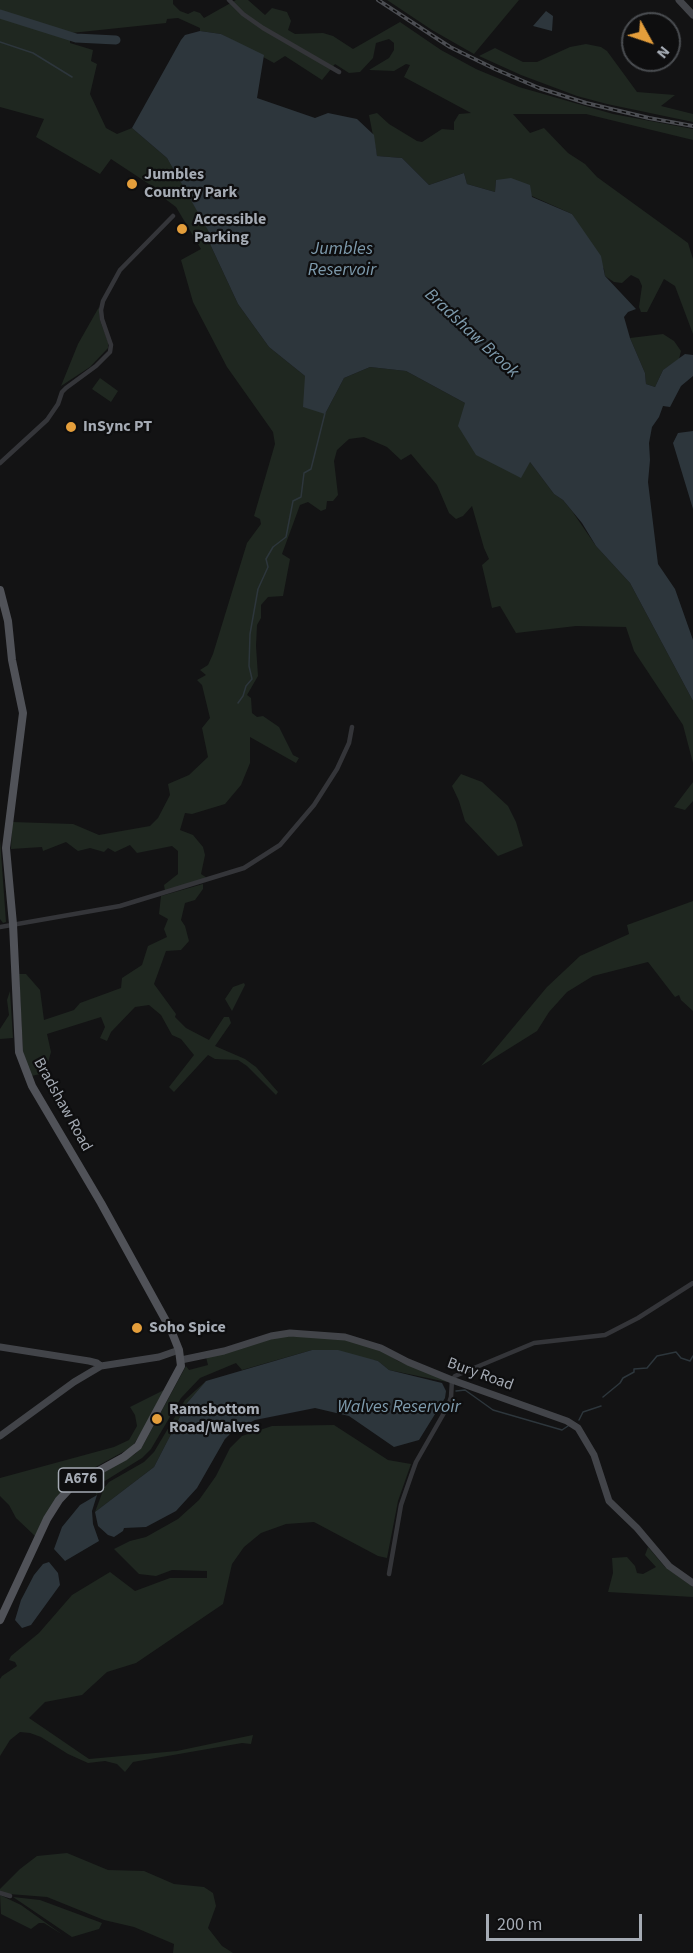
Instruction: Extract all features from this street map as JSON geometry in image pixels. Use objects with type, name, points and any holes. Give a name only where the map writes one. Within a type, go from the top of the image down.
[{"type":"main road","name":"Bradshaw Road","points":[[0,590],[8,621],[12,660],[23,713],[6,838],[13,924],[18,1042],[24,1070],[171,1330],[181,1360]]},
{"type":"main road","name":"A676","points":[[0,1620],[47,1519],[59,1500],[73,1485],[124,1457],[138,1446],[180,1370],[181,1360]]},
{"type":"street","points":[[229,0],[243,14],[263,28],[339,72]]},
{"type":"street","points":[[679,0],[693,15]]},
{"type":"street","points":[[0,463],[47,420],[66,388],[96,366],[110,352],[111,345],[101,310],[103,301],[120,270],[173,216]]},
{"type":"street","points":[[0,927],[120,906],[244,868],[280,845],[314,806],[337,769],[349,743],[352,727]]},
{"type":"street","points":[[388,1574],[401,1505],[411,1476],[416,1462],[448,1406],[452,1380],[459,1373],[473,1370],[534,1343],[592,1337],[611,1332],[638,1318],[693,1283]]},
{"type":"street","name":"Bury Road","points":[[181,1360],[290,1333],[345,1337],[381,1348],[452,1380],[567,1421],[574,1425],[597,1461],[609,1501],[638,1528],[669,1566],[693,1583]]},
{"type":"street","points":[[0,1347],[89,1361],[101,1366]]},
{"type":"street","points":[[0,1436],[74,1382],[101,1366],[159,1357],[179,1350]]},
{"type":"street","points":[[0,1893],[10,1896]]},
{"type":"shaded area","points":[[0,0],[173,0],[173,4],[180,11],[188,14],[194,11],[200,13],[204,18],[236,0],[248,0],[265,15],[272,8],[287,12],[291,21],[288,30],[295,34],[323,33],[333,36],[353,49],[400,22],[441,50],[476,69],[519,87],[613,114],[693,129],[693,140],[586,114],[513,114],[530,133],[544,128],[568,153],[585,164],[597,177],[688,243],[693,259],[693,334],[675,286],[664,279],[647,312],[641,312],[639,307],[642,286],[639,279],[631,275],[622,283],[614,282],[605,276],[604,269],[572,214],[496,180],[495,192],[467,184],[464,173],[429,185],[402,158],[377,156],[369,115],[377,113],[389,124],[422,142],[442,129],[454,130],[454,122],[459,114],[471,113],[404,77],[410,65],[406,64],[394,71],[369,70],[389,58],[394,50],[394,43],[389,39],[376,43],[373,58],[360,72],[349,73],[335,64],[322,80],[285,56],[274,63],[221,34],[200,31],[200,28],[178,18],[167,19],[166,23],[71,33],[70,43],[93,50],[91,61],[97,64],[90,94],[106,128],[117,134],[132,128],[167,158],[210,232],[210,244],[238,304],[269,347],[305,376],[325,414],[344,378],[370,367],[406,371],[465,403],[530,462],[554,494],[563,500],[596,546],[630,583],[693,701],[693,763],[683,725],[634,651],[626,627],[576,626],[516,633],[500,606],[492,608],[482,565],[489,559],[472,506],[463,516],[456,519],[449,513],[437,485],[411,454],[401,460],[387,447],[364,437],[349,439],[337,450],[334,461],[338,495],[333,501],[327,501],[326,509],[321,511],[308,502],[300,505],[282,554],[290,559],[283,596],[268,597],[261,605],[256,646],[258,676],[247,695],[251,698],[252,713],[257,717],[263,716],[279,727],[293,755],[299,758],[296,763],[250,737],[250,763],[241,785],[225,804],[192,814],[185,813],[180,830],[193,835],[203,847],[205,855],[201,874],[207,878],[165,891],[164,885],[178,874],[178,851],[172,846],[137,853],[130,845],[115,852],[108,848],[104,852],[90,848],[78,851],[66,842],[43,851],[42,847],[11,849],[12,822],[73,824],[99,835],[150,826],[158,818],[170,795],[168,784],[189,775],[208,757],[202,728],[210,718],[202,685],[197,680],[206,675],[200,670],[208,665],[213,654],[247,543],[261,524],[260,519],[254,516],[275,444],[273,432],[227,367],[193,302],[181,260],[201,249],[176,207],[160,195],[161,192],[111,159],[100,174],[36,137],[44,119],[0,107]]},
{"type":"shaded area","points":[[387,0],[519,0],[474,54]]},
{"type":"shaded area","points":[[586,44],[601,47],[607,51],[637,92],[675,95],[661,106],[693,114],[693,122],[577,96],[479,56],[495,48],[523,62],[537,62],[570,47]]},
{"type":"shaded area","points":[[99,307],[100,320],[108,348],[90,367],[61,386],[78,344]]},
{"type":"shaded area","points":[[663,334],[674,341],[681,351],[679,359],[663,370],[655,387],[646,384],[645,373],[630,338]]},
{"type":"shaded area","points":[[100,378],[118,391],[111,402],[92,389]]},
{"type":"shaded area","points":[[461,774],[482,782],[508,806],[516,822],[523,846],[498,856],[465,821],[452,786]]},
{"type":"shaded area","points":[[693,782],[693,801],[685,810],[674,807]]},
{"type":"shaded area","points":[[0,839],[6,922],[3,923],[0,919]]},
{"type":"shaded area","points":[[203,884],[203,889],[195,900],[185,903],[181,920],[189,941],[181,950],[166,951],[154,984],[176,1014],[175,1017],[186,1028],[209,1040],[224,1017],[229,1017],[231,1023],[215,1046],[245,1059],[256,1067],[278,1092],[276,1095],[238,1060],[215,1059],[208,1055],[174,1092],[169,1087],[194,1055],[181,1039],[172,1035],[161,1015],[149,1005],[135,1007],[111,1032],[107,1041],[100,1038],[105,1027],[101,1017],[47,1034],[51,1052],[45,1073],[31,1076],[23,1052],[19,974],[26,974],[40,990],[44,1020],[74,1010],[80,1003],[121,988],[122,978],[142,965],[148,946],[167,937],[164,929],[168,919],[159,914],[161,896]]},
{"type":"shaded area","points":[[693,901],[693,1011],[679,995],[675,997],[648,962],[593,976],[567,992],[549,1012],[537,1031],[481,1066],[547,987],[580,956],[629,934],[627,925]]},
{"type":"shaded area","points":[[244,983],[232,1011],[225,999],[233,987]]},
{"type":"shaded area","points":[[10,991],[13,1038],[0,1039],[0,1029],[9,1015],[7,1000]]},
{"type":"shaded area","points":[[290,1336],[345,1339],[379,1349],[398,1361],[447,1380],[447,1382],[389,1370],[378,1361],[312,1350],[242,1370],[236,1363],[200,1378],[181,1398],[151,1449],[142,1458],[100,1484],[97,1495],[89,1481],[135,1454],[142,1447],[186,1366],[189,1370],[208,1365],[206,1357],[270,1338]]},
{"type":"shaded area","points":[[206,1381],[187,1403],[154,1467],[95,1512],[104,1488],[109,1482],[144,1462],[154,1452],[185,1400]]},
{"type":"shaded area","points":[[164,1390],[132,1447],[69,1484],[52,1505],[35,1536],[16,1518],[9,1505],[0,1496],[0,1478],[114,1447],[129,1440],[137,1426],[135,1415],[130,1407]]},
{"type":"shaded area","points":[[334,1425],[388,1460],[411,1464],[398,1501],[387,1558],[378,1556],[314,1522],[286,1524],[261,1533],[244,1547],[232,1564],[223,1604],[136,1663],[107,1672],[82,1695],[45,1702],[29,1718],[89,1759],[177,1751],[253,1735],[251,1744],[242,1743],[133,1762],[125,1772],[117,1764],[105,1761],[88,1763],[68,1754],[41,1737],[20,1732],[10,1740],[0,1756],[0,1679],[17,1666],[15,1662],[9,1660],[11,1656],[39,1633],[72,1595],[110,1572],[135,1591],[170,1578],[207,1578],[207,1571],[172,1570],[156,1576],[139,1574],[114,1549],[130,1541],[146,1537],[178,1519],[199,1500],[216,1476],[230,1448],[242,1436],[272,1426]]},
{"type":"shaded area","points":[[648,1547],[665,1567],[693,1587],[693,1597],[608,1592],[613,1573],[612,1558],[627,1557],[635,1566],[637,1573],[643,1574],[656,1567],[645,1555]]},
{"type":"shaded area","points":[[67,1853],[108,1870],[144,1871],[174,1884],[204,1887],[213,1893],[216,1906],[208,1928],[222,1946],[233,1953],[173,1953],[174,1944],[134,1927],[104,1920],[47,1897],[0,1892],[0,1889],[20,1869],[37,1856]]},
{"type":"shaded area","points":[[0,1895],[21,1905],[63,1935],[44,1923],[39,1923],[31,1929],[1,1914]]},
{"type":"shaded area","points":[[13,1897],[40,1900],[102,1923],[99,1929],[72,1937]]},
{"type":"water","points":[[546,11],[553,16],[552,31],[533,26]]},
{"type":"water","name":"Jumbles Reservoir","points":[[200,31],[221,34],[264,55],[257,98],[315,118],[328,113],[357,119],[374,135],[377,156],[402,158],[429,185],[464,173],[467,184],[495,192],[496,180],[511,178],[530,185],[532,197],[572,214],[601,256],[605,276],[636,309],[628,312],[624,317],[645,373],[646,384],[655,387],[663,370],[685,354],[693,355],[693,376],[681,386],[670,407],[663,406],[652,427],[649,443],[648,482],[658,564],[675,589],[693,640],[693,701],[630,583],[596,546],[582,523],[563,500],[554,494],[530,462],[521,478],[476,455],[458,426],[465,403],[406,371],[370,367],[344,378],[325,414],[303,407],[305,376],[269,347],[238,304],[210,244],[209,232],[167,158],[132,128],[181,40],[185,35]]},
{"type":"water","points":[[693,431],[693,509],[673,443],[678,433]]},
{"type":"water","name":"Walves Reservoir","points":[[312,1350],[338,1350],[378,1361],[389,1370],[442,1383],[446,1391],[445,1398],[419,1440],[394,1447],[349,1416],[315,1408],[255,1420],[233,1431],[225,1439],[197,1488],[176,1511],[146,1527],[124,1528],[114,1537],[98,1526],[95,1512],[154,1467],[187,1403],[206,1381]]},
{"type":"water","points":[[97,1495],[92,1511],[93,1524],[99,1541],[65,1561],[54,1549],[62,1527],[80,1505]]},
{"type":"water","points":[[49,1562],[58,1573],[60,1585],[31,1625],[22,1628],[15,1620],[21,1600],[34,1575],[43,1564]]},
{"type":"waterway","name":"Bradshaw Brook","points":[[0,14],[76,38],[116,40]]},
{"type":"waterway","points":[[0,42],[33,53],[72,77]]},
{"type":"waterway","points":[[238,703],[252,679],[249,666],[250,634],[258,589],[268,567],[266,559],[273,547],[286,537],[293,501],[301,497],[304,473],[311,469],[325,413]]},
{"type":"waterway","points":[[603,1397],[623,1378],[634,1372],[634,1369],[647,1368],[657,1356],[676,1352],[681,1358],[690,1361],[693,1356]]},
{"type":"waterway","points":[[456,1391],[465,1390],[493,1410],[562,1430],[568,1426]]},
{"type":"waterway","points":[[579,1420],[583,1412],[601,1406]]},
{"type":"railway","points":[[378,0],[450,47],[539,88],[586,103],[693,126]]},
{"type":"place","name":"Jumbles Country Park","points":[[132,184]]},
{"type":"place","name":"Accessible Parking","points":[[182,229]]},
{"type":"place","name":"InSync PT","points":[[71,427]]},
{"type":"place","name":"Soho Spice","points":[[137,1328]]},
{"type":"place","name":"Ramsbottom Road/Walves","points":[[157,1419]]}]
